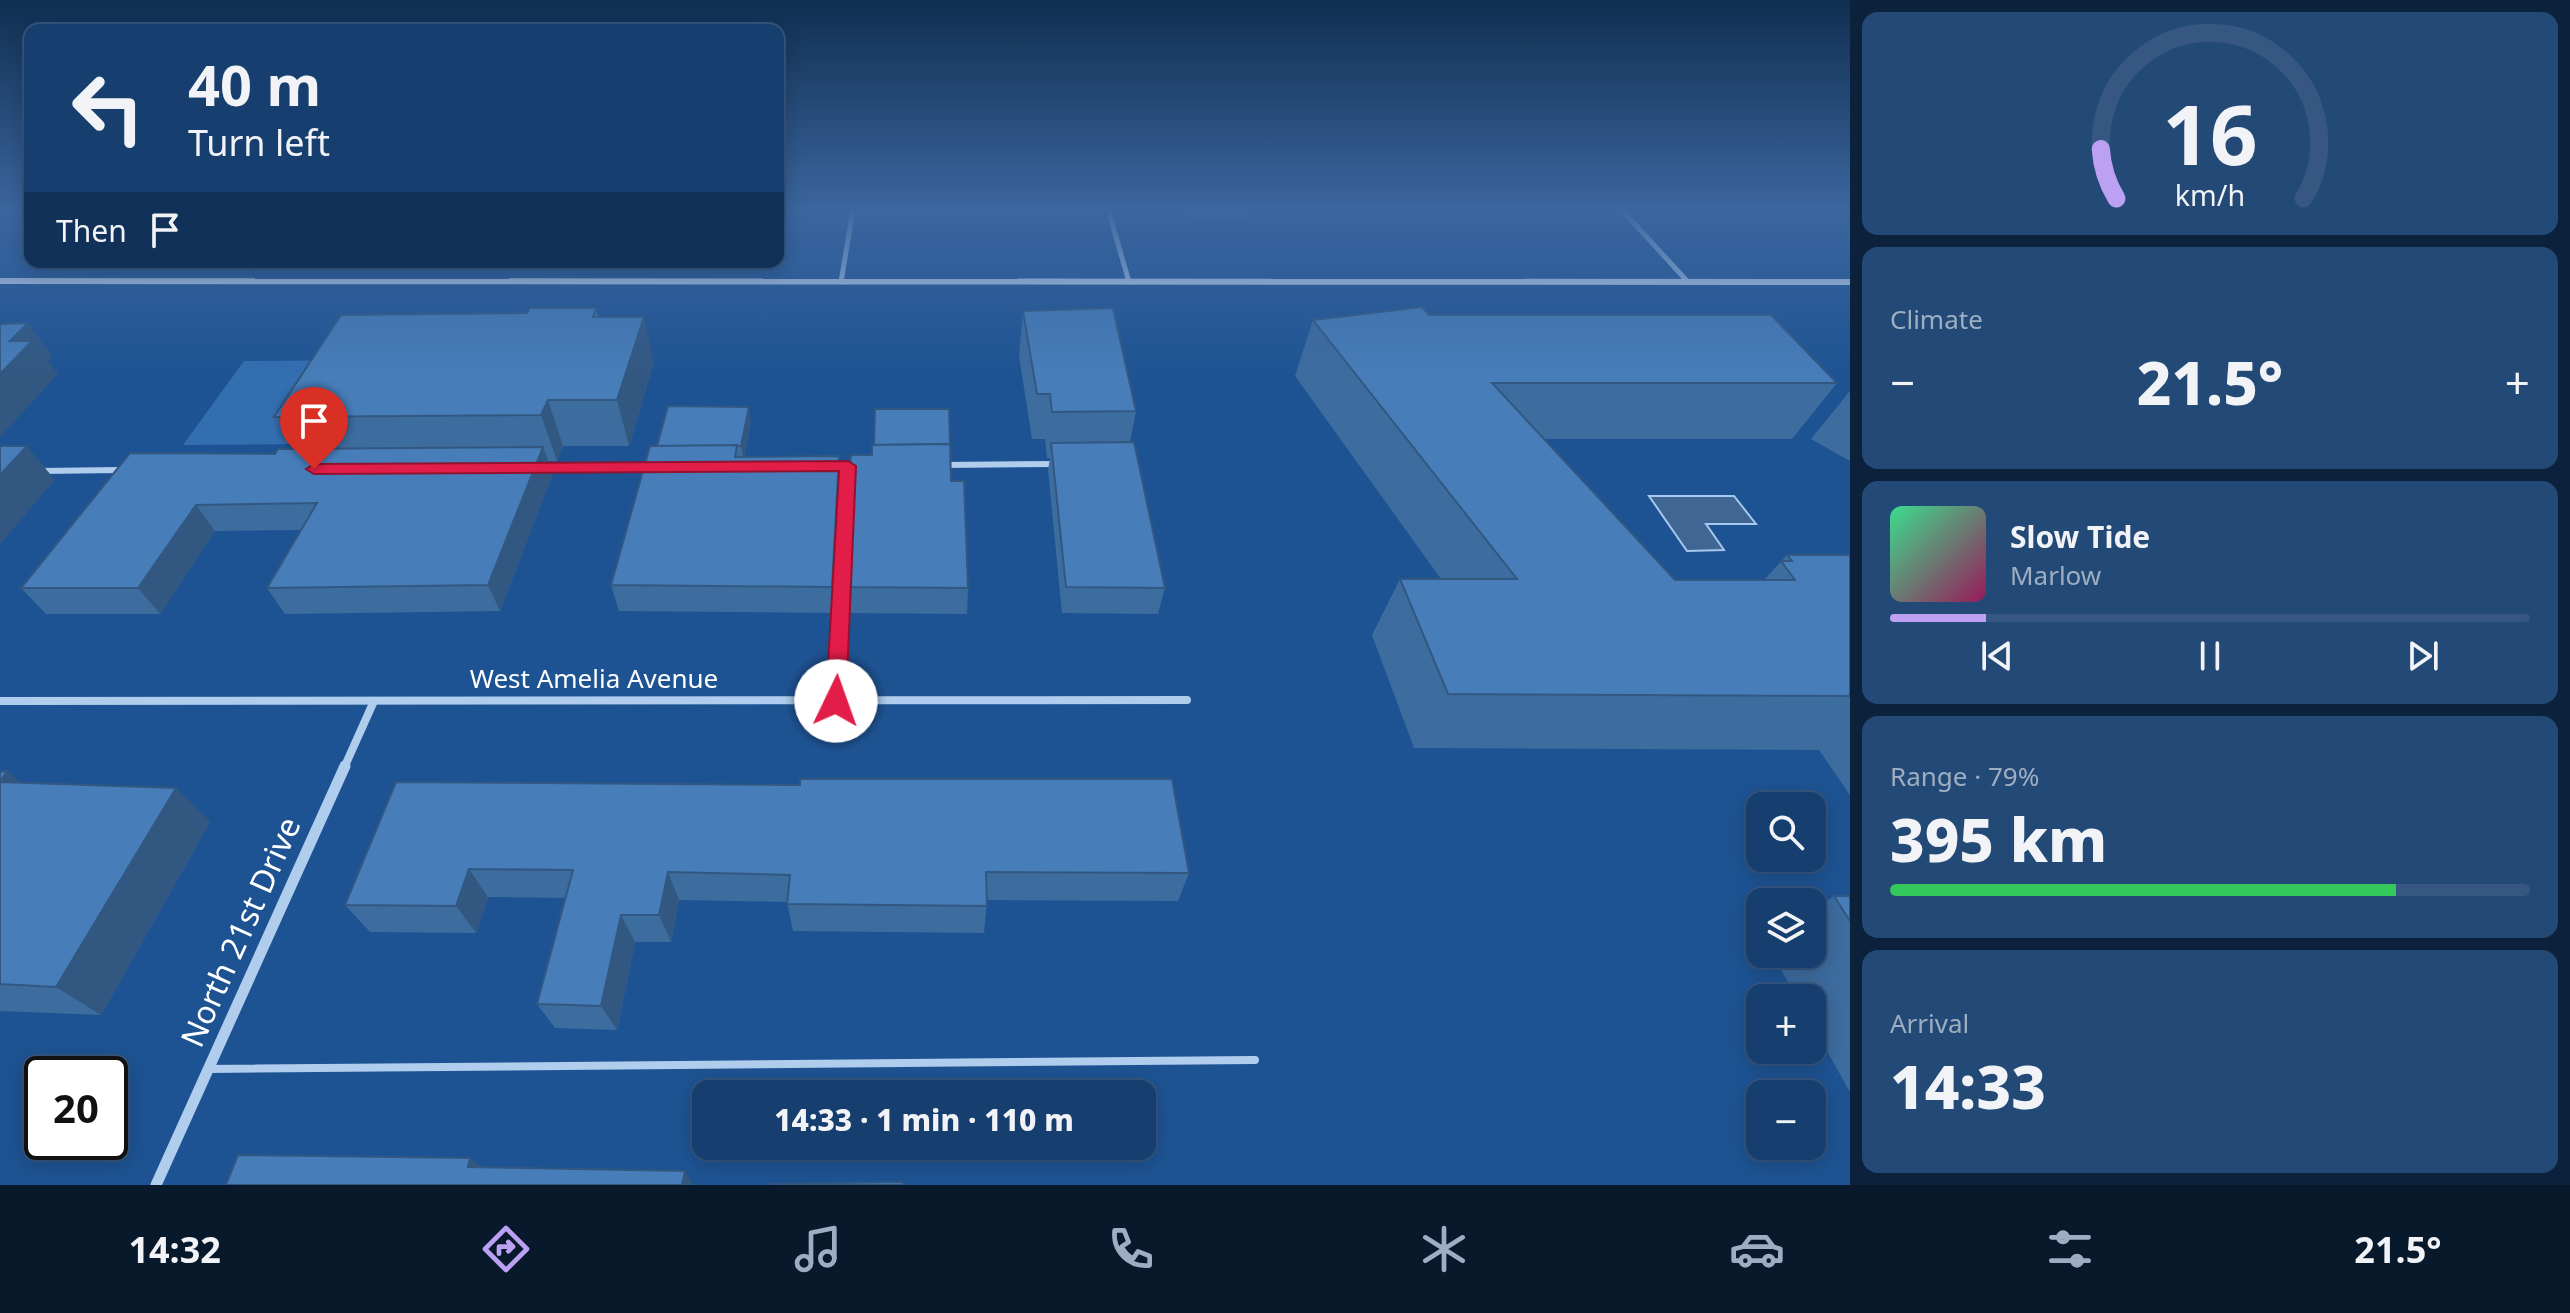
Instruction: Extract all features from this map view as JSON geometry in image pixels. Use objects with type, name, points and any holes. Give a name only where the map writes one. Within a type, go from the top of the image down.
[{"type":"main road","points":[[0,281],[1850,282]]},
{"type":"street","name":"West Amelia Avenue","points":[[0,701],[1187,700]]},
{"type":"street","name":"North 21st Drive","points":[[156,1185],[374,701]]},
{"type":"lane","points":[[841,282],[844,264]]},
{"type":"lane","points":[[1124,264],[1129,282]]},
{"type":"lane","points":[[1672,264],[1688,282]]},
{"type":"lane","points":[[941,465],[1065,463]]},
{"type":"lane","points":[[816,466],[863,466]]},
{"type":"lane","points":[[836,701],[848,466]]},
{"type":"lane","points":[[528,468],[656,467]]},
{"type":"lane","points":[[32,471],[128,470]]},
{"type":"lane","points":[[208,1069],[1255,1060]]},
{"type":"shaded area","points":[[363,360],[312,444],[183,445],[244,361]]},
{"type":"shaded area","points":[[1649,496],[1734,496],[1756,524],[1706,524],[1724,550],[1687,551]]},
{"type":"building","points":[[1422,307],[1429,315],[1771,315],[1837,383],[1492,383],[1675,580],[1795,580],[1781,561],[1792,561],[1787,555],[1850,555],[1850,696],[1448,694],[1400,579],[1517,579],[1313,320]]},
{"type":"building","points":[[530,308],[596,308],[593,317],[644,317],[617,400],[548,400],[541,415],[274,417],[341,315],[527,313]]},
{"type":"building","points":[[1113,308],[1136,411],[1052,412],[1050,394],[1037,394],[1023,311]]},
{"type":"building","points":[[28,323],[10,341],[32,341],[0,374],[0,324]]},
{"type":"building","points":[[668,406],[749,407],[741,446],[657,446]]},
{"type":"building","points":[[875,409],[949,409],[950,444],[874,445]]},
{"type":"building","points":[[1134,442],[1165,588],[1066,587],[1051,443]]},
{"type":"building","points":[[950,444],[951,481],[964,481],[968,588],[844,587],[851,455],[872,455],[872,445]]},
{"type":"building","points":[[737,445],[735,457],[839,456],[832,587],[611,585],[650,446]]},
{"type":"building","points":[[0,446],[27,446],[0,475]]},
{"type":"building","points":[[543,447],[488,585],[267,588],[317,503],[196,505],[138,588],[21,588],[130,453],[275,454],[278,449]]},
{"type":"building","points":[[800,779],[1172,779],[1189,873],[986,872],[987,906],[787,904],[790,875],[668,872],[659,915],[621,915],[601,1006],[537,1004],[573,870],[469,869],[456,906],[345,905],[396,782],[800,785]]},
{"type":"building","points":[[0,782],[176,788],[56,987],[0,984]]},
{"type":"building","points":[[1834,896],[1850,896],[1850,921]]},
{"type":"building","points":[[238,1155],[470,1158],[468,1167],[685,1171],[682,1185],[226,1185]]},
{"type":"building","points":[[904,1182],[903,1185],[772,1185],[772,1184]]},
{"type":"route","points":[[314,469],[848,466],[836,701]]}]
